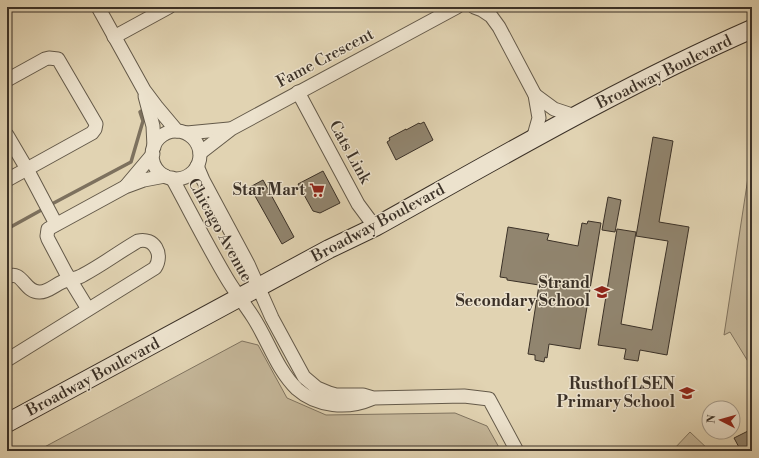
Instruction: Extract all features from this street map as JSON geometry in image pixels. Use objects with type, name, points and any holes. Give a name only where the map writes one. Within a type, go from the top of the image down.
[{"type":"main road","name":"Broadway Boulevard","points":[[7,423],[258,287],[375,227],[575,116],[673,65],[752,29]]},
{"type":"street","points":[[50,214],[144,180],[169,177],[182,178],[187,176],[197,166],[200,153],[196,141],[182,132],[156,106],[144,90],[98,7]]},
{"type":"street","points":[[114,37],[169,7]]},
{"type":"street","name":"Fame Crescent","points":[[200,153],[231,129],[457,7]]},
{"type":"street","points":[[474,7],[491,16],[499,27],[535,95],[538,118],[533,139]]},
{"type":"street","points":[[7,80],[45,59],[49,58],[58,60],[96,124],[92,133],[7,180]]},
{"type":"street","points":[[144,90],[153,126],[153,162],[157,168],[169,177]]},
{"type":"street","name":"Cats Link","points":[[298,92],[358,204],[375,227]]},
{"type":"street","points":[[535,95],[554,110],[575,116]]},
{"type":"street","name":"Fame Crescent","points":[[182,132],[231,129]]},
{"type":"street","points":[[125,187],[153,151],[156,142],[165,133],[182,132]]},
{"type":"street","points":[[7,135],[27,169],[50,214],[46,236],[88,309]]},
{"type":"street","name":"Chicago Avenue","points":[[197,166],[248,264],[272,318],[300,371],[308,381],[317,388],[329,393],[336,395],[363,395],[373,398]]},
{"type":"street","name":"Chicago Avenue","points":[[169,177],[239,298],[253,317],[284,374],[298,390],[323,403],[335,405],[362,403],[373,398]]},
{"type":"street","points":[[7,277],[12,275],[18,276],[27,288],[34,292],[39,292],[81,276],[138,241],[149,241],[155,246],[159,254],[159,259],[155,268],[7,360]]},
{"type":"street","points":[[373,398],[464,396],[489,399],[517,451]]},
{"type":"shaded area","points":[[751,158],[752,368],[730,332],[724,335]]},
{"type":"shaded area","points":[[242,341],[258,345],[287,398],[326,415],[455,413],[487,426],[501,451],[37,451]]},
{"type":"shaded area","points":[[690,432],[710,451],[673,450]]},
{"type":"building","points":[[424,122],[433,140],[396,160],[387,142],[390,140],[389,138]]},
{"type":"building","points":[[653,137],[673,141],[659,222],[689,227],[667,355],[640,350],[638,361],[624,359],[626,349],[598,345],[617,229],[636,232],[621,324],[652,330],[668,241],[636,236]]},
{"type":"building","name":"Star Mart","points":[[323,171],[340,203],[320,213],[313,211],[298,184]]},
{"type":"building","points":[[263,180],[294,237],[282,244],[250,187]]},
{"type":"building","points":[[608,197],[621,200],[615,232],[602,230]]},
{"type":"building","points":[[588,221],[601,223],[580,349],[549,344],[547,358],[545,357],[544,362],[535,360],[535,355],[528,354],[539,285],[507,280],[507,278],[500,277],[508,227],[549,234],[547,240],[578,246],[582,223],[587,224]]},
{"type":"building","points":[[752,429],[752,451],[741,451],[735,440],[741,440],[741,434]]},
{"type":"waterway","points":[[50,205],[131,162],[143,121],[140,112],[143,110]]},
{"type":"waterway","points":[[7,229],[45,208]]},
{"type":"place","name":"Star Mart","points":[[317,190]]},
{"type":"place","name":"Strand Secondary School","points":[[602,292]]},
{"type":"place","name":"Rusthof LSEN Primary School","points":[[687,393]]}]
